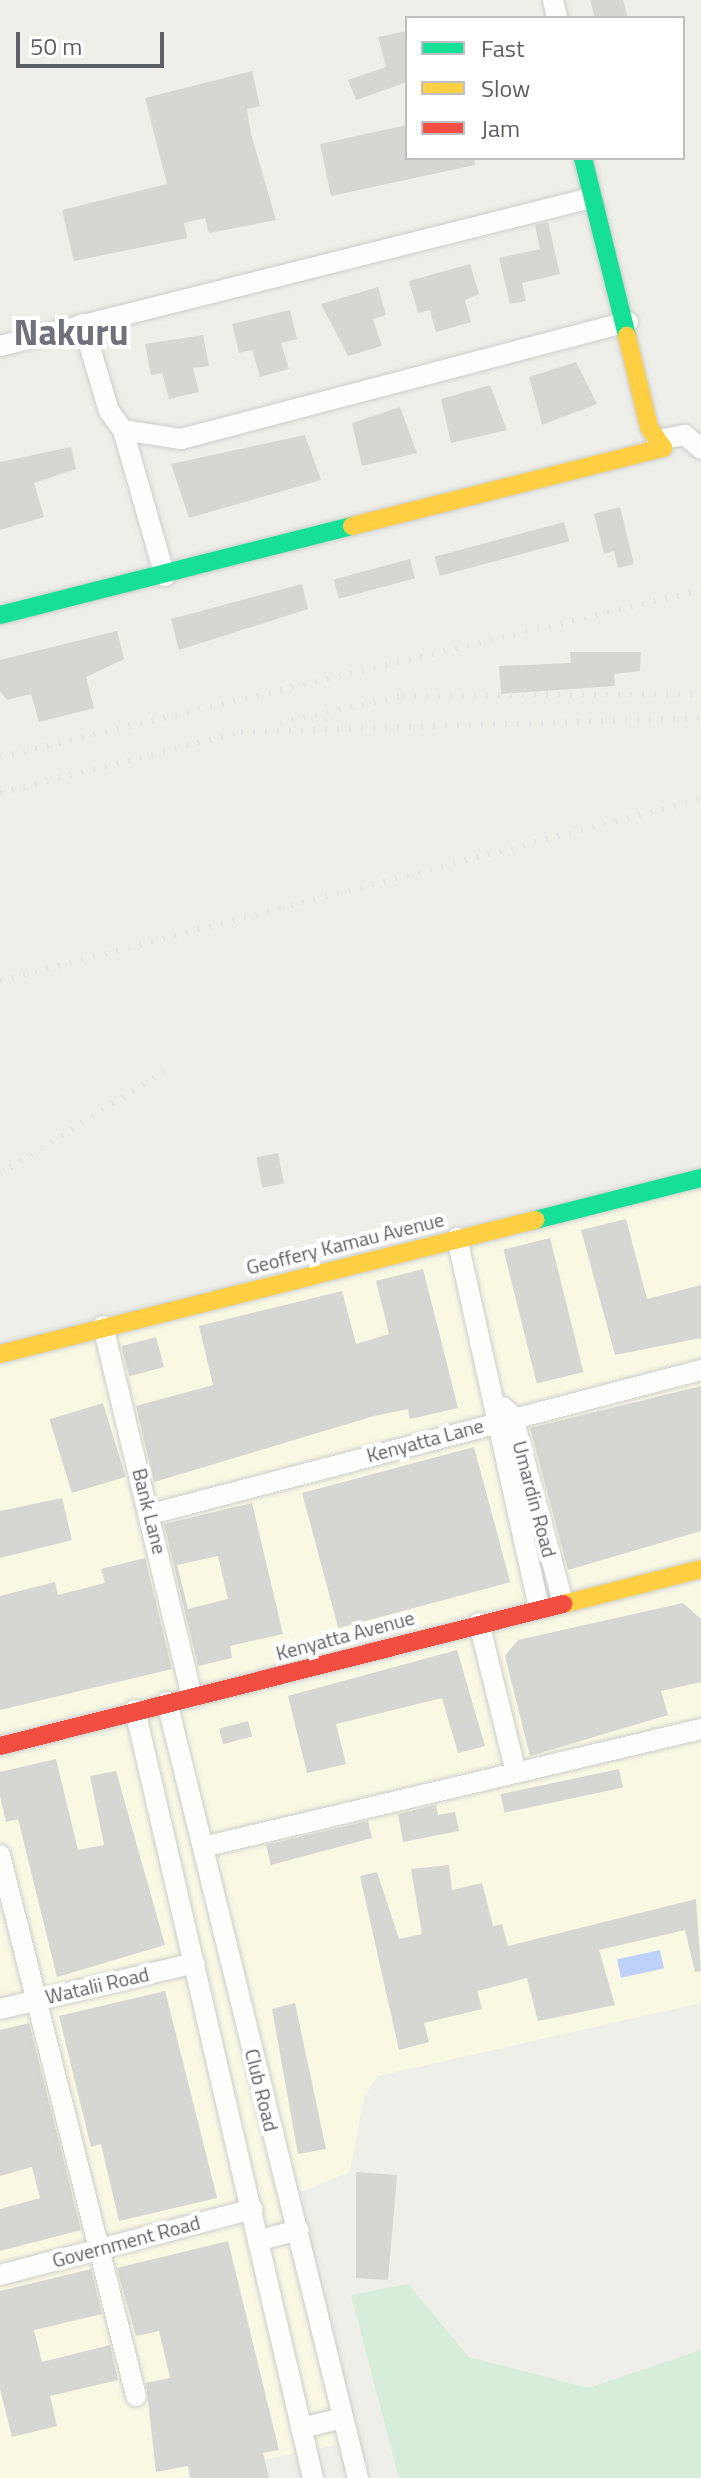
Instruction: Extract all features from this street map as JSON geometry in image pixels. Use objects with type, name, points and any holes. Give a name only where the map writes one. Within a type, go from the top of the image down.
[{"type":"main road","points":[[0,615],[645,456],[663,448],[657,440],[583,160]]},
{"type":"main road","name":"Geoffery Kamau Avenue","points":[[0,1354],[701,1178]]},
{"type":"main road","name":"Kenyatta Avenue","points":[[0,1746],[701,1569]]},
{"type":"street","points":[[0,346],[591,198]]},
{"type":"street","points":[[123,430],[181,439],[628,322]]},
{"type":"street","points":[[83,324],[109,411],[123,430],[165,576]]},
{"type":"street","points":[[657,440],[685,435],[701,449]]},
{"type":"street","name":"Umardin Road","points":[[457,1238],[502,1413],[563,1602]]},
{"type":"street","name":"Bank Lane","points":[[103,1326],[151,1514],[192,1697]]},
{"type":"street","name":"Kenyatta Lane","points":[[151,1514],[502,1413],[701,1370]]},
{"type":"street","name":"Umardin Road","points":[[502,1413],[539,1608]]},
{"type":"street","points":[[479,1623],[516,1772]]},
{"type":"street","name":"Club Road","points":[[167,1702],[358,2478]]},
{"type":"street","name":"Club Road","points":[[135,1710],[237,2138],[313,2478]]},
{"type":"street","points":[[203,1847],[701,1729]]},
{"type":"street","points":[[148,1764],[180,1755]]},
{"type":"street","points":[[0,1855],[40,1999],[136,2396]]},
{"type":"street","points":[[179,1898],[213,1888]]},
{"type":"street","points":[[188,1935],[223,1927]]},
{"type":"street","name":"Watalii Road","points":[[0,2009],[195,1963]]},
{"type":"street","points":[[202,1993],[237,1984]]},
{"type":"street","points":[[211,2032],[246,2021]]},
{"type":"street","points":[[237,2138],[272,2129]]},
{"type":"street","points":[[246,2177],[282,2168]]},
{"type":"street","name":"Government Road","points":[[0,2275],[101,2246],[253,2209]]},
{"type":"street","points":[[260,2240],[299,2230]]},
{"type":"street","points":[[301,2428],[343,2418]]},
{"type":"shaded area","points":[[701,1186],[701,2003],[378,2076],[364,2097],[350,2172],[288,2197],[344,2443],[181,2478],[0,2478],[0,1363]]},
{"type":"shaded area","points":[[408,2284],[469,2357],[588,2388],[701,2350],[701,2478],[399,2478],[351,2295]]},
{"type":"water","points":[[660,1950],[664,1969],[621,1978],[617,1959]]},
{"type":"building","points":[[590,0],[623,0],[627,16],[594,16]]},
{"type":"building","points":[[405,31],[405,83],[356,100],[348,80],[386,67],[378,37]]},
{"type":"building","points":[[252,71],[260,106],[247,109],[251,134],[276,220],[209,233],[205,218],[184,223],[187,238],[74,261],[62,210],[167,184],[145,98]]},
{"type":"building","points":[[405,125],[405,160],[474,160],[475,165],[331,196],[320,144]]},
{"type":"building","points":[[548,222],[560,274],[522,283],[526,301],[510,304],[499,258],[540,249],[535,225]]},
{"type":"building","points":[[470,264],[479,294],[465,300],[471,322],[436,332],[430,310],[418,313],[409,281]]},
{"type":"building","points":[[378,287],[386,315],[373,319],[382,346],[348,356],[321,304]]},
{"type":"building","points":[[290,310],[297,339],[281,343],[289,369],[260,377],[252,350],[239,353],[232,324]]},
{"type":"building","points":[[203,335],[209,366],[193,368],[199,392],[169,399],[162,373],[151,375],[145,344]]},
{"type":"building","points":[[576,362],[597,404],[542,425],[529,377]]},
{"type":"building","points":[[490,385],[507,430],[451,443],[441,399]]},
{"type":"building","points":[[400,407],[417,453],[362,466],[352,423]]},
{"type":"building","points":[[305,435],[321,480],[189,518],[171,464]]},
{"type":"building","points":[[71,447],[76,469],[34,483],[44,517],[0,530],[0,462]]},
{"type":"building","points":[[620,507],[634,564],[618,568],[614,551],[604,554],[594,514]]},
{"type":"building","points":[[564,522],[569,541],[440,576],[435,557]]},
{"type":"building","points":[[410,559],[415,578],[339,599],[334,579]]},
{"type":"building","points":[[302,584],[308,609],[179,650],[171,619]]},
{"type":"building","points":[[117,631],[124,659],[86,677],[94,708],[39,722],[31,694],[7,700],[0,691],[0,660]]},
{"type":"building","points":[[570,652],[641,652],[640,671],[614,674],[615,686],[501,694],[499,666],[571,663]]},
{"type":"building","points":[[278,1153],[284,1183],[262,1188],[256,1157]]},
{"type":"building","points":[[626,1219],[647,1299],[701,1285],[701,1338],[615,1355],[581,1230]]},
{"type":"building","points":[[550,1238],[583,1372],[537,1384],[503,1250]]},
{"type":"building","points":[[423,1269],[458,1408],[410,1419],[408,1409],[374,1416],[154,1482],[136,1406],[213,1385],[199,1326],[342,1291],[356,1344],[389,1334],[376,1281]]},
{"type":"building","points":[[156,1337],[164,1367],[129,1376],[121,1346]]},
{"type":"building","points":[[701,1386],[701,1531],[568,1570],[530,1428]]},
{"type":"building","points":[[103,1403],[126,1477],[72,1493],[49,1419]]},
{"type":"building","points":[[474,1447],[510,1582],[338,1628],[302,1493]]},
{"type":"building","points":[[62,1498],[72,1540],[0,1558],[0,1511]]},
{"type":"building","points":[[252,1503],[283,1634],[230,1646],[232,1658],[198,1666],[164,1524]],"holes":[[[218,1556],[228,1599],[188,1609],[177,1565]]]},
{"type":"building","points":[[145,1558],[172,1669],[0,1710],[0,1596],[55,1582],[58,1595],[105,1583],[101,1569]]},
{"type":"building","points":[[683,1603],[701,1619],[701,1682],[661,1691],[668,1715],[530,1756],[505,1656],[518,1640]]},
{"type":"building","points":[[457,1650],[485,1746],[458,1753],[442,1698],[336,1724],[346,1764],[307,1773],[288,1696]]},
{"type":"building","points":[[248,1721],[252,1736],[223,1744],[219,1729]]},
{"type":"building","points":[[56,1759],[78,1850],[104,1845],[90,1776],[116,1771],[165,1945],[57,1977],[18,1819],[6,1822],[0,1796],[0,1772]]},
{"type":"building","points":[[619,1769],[623,1788],[505,1813],[501,1794]]},
{"type":"building","points":[[436,1805],[438,1815],[455,1812],[459,1831],[403,1842],[398,1814]]},
{"type":"building","points":[[368,1821],[372,1838],[271,1865],[266,1845]]},
{"type":"building","points":[[449,1865],[452,1890],[482,1883],[493,1926],[502,1924],[508,1946],[696,1899],[701,1971],[695,1972],[685,1930],[599,1950],[615,2005],[538,2021],[527,1978],[477,1991],[482,2009],[424,2023],[429,2042],[399,2050],[360,1876],[377,1872],[399,1939],[422,1934],[411,1869]]},
{"type":"building","points":[[165,1991],[217,2198],[119,2221],[101,2144],[91,2147],[59,2016]]},
{"type":"building","points":[[295,2003],[326,2149],[298,2154],[272,2009]]},
{"type":"building","points":[[29,2023],[81,2230],[0,2251],[0,2209],[40,2198],[32,2167],[0,2176],[0,2030]]},
{"type":"building","points":[[356,2172],[397,2175],[388,2280],[356,2278]]},
{"type":"building","points":[[228,2241],[279,2450],[263,2453],[269,2478],[190,2478],[188,2466],[156,2472],[146,2383],[170,2378],[159,2331],[136,2336],[117,2268]]},
{"type":"building","points":[[91,2269],[102,2314],[34,2330],[42,2362],[110,2345],[118,2380],[50,2396],[57,2426],[12,2437],[0,2389],[0,2291]]},
{"type":"railway","points":[[0,757],[701,590]]},
{"type":"railway","points":[[280,723],[402,696],[701,694]]},
{"type":"railway","points":[[0,793],[241,732],[701,718]]},
{"type":"railway","points":[[0,981],[701,799]]},
{"type":"railway","points":[[0,1174],[165,1071]]},
{"type":"traffic: fast","points":[[583,160],[627,336]]},
{"type":"traffic: fast","points":[[0,615],[352,526]]},
{"type":"traffic: fast","points":[[535,1220],[701,1178]]},
{"type":"traffic: slow","points":[[352,526],[663,448],[649,427],[627,336]]},
{"type":"traffic: slow","points":[[0,1354],[535,1220]]},
{"type":"traffic: slow","points":[[563,1604],[701,1569]]},
{"type":"traffic: jam","points":[[0,1746],[563,1604]]},
{"type":"district","name":"Nakuru","points":[[71,332]]}]
